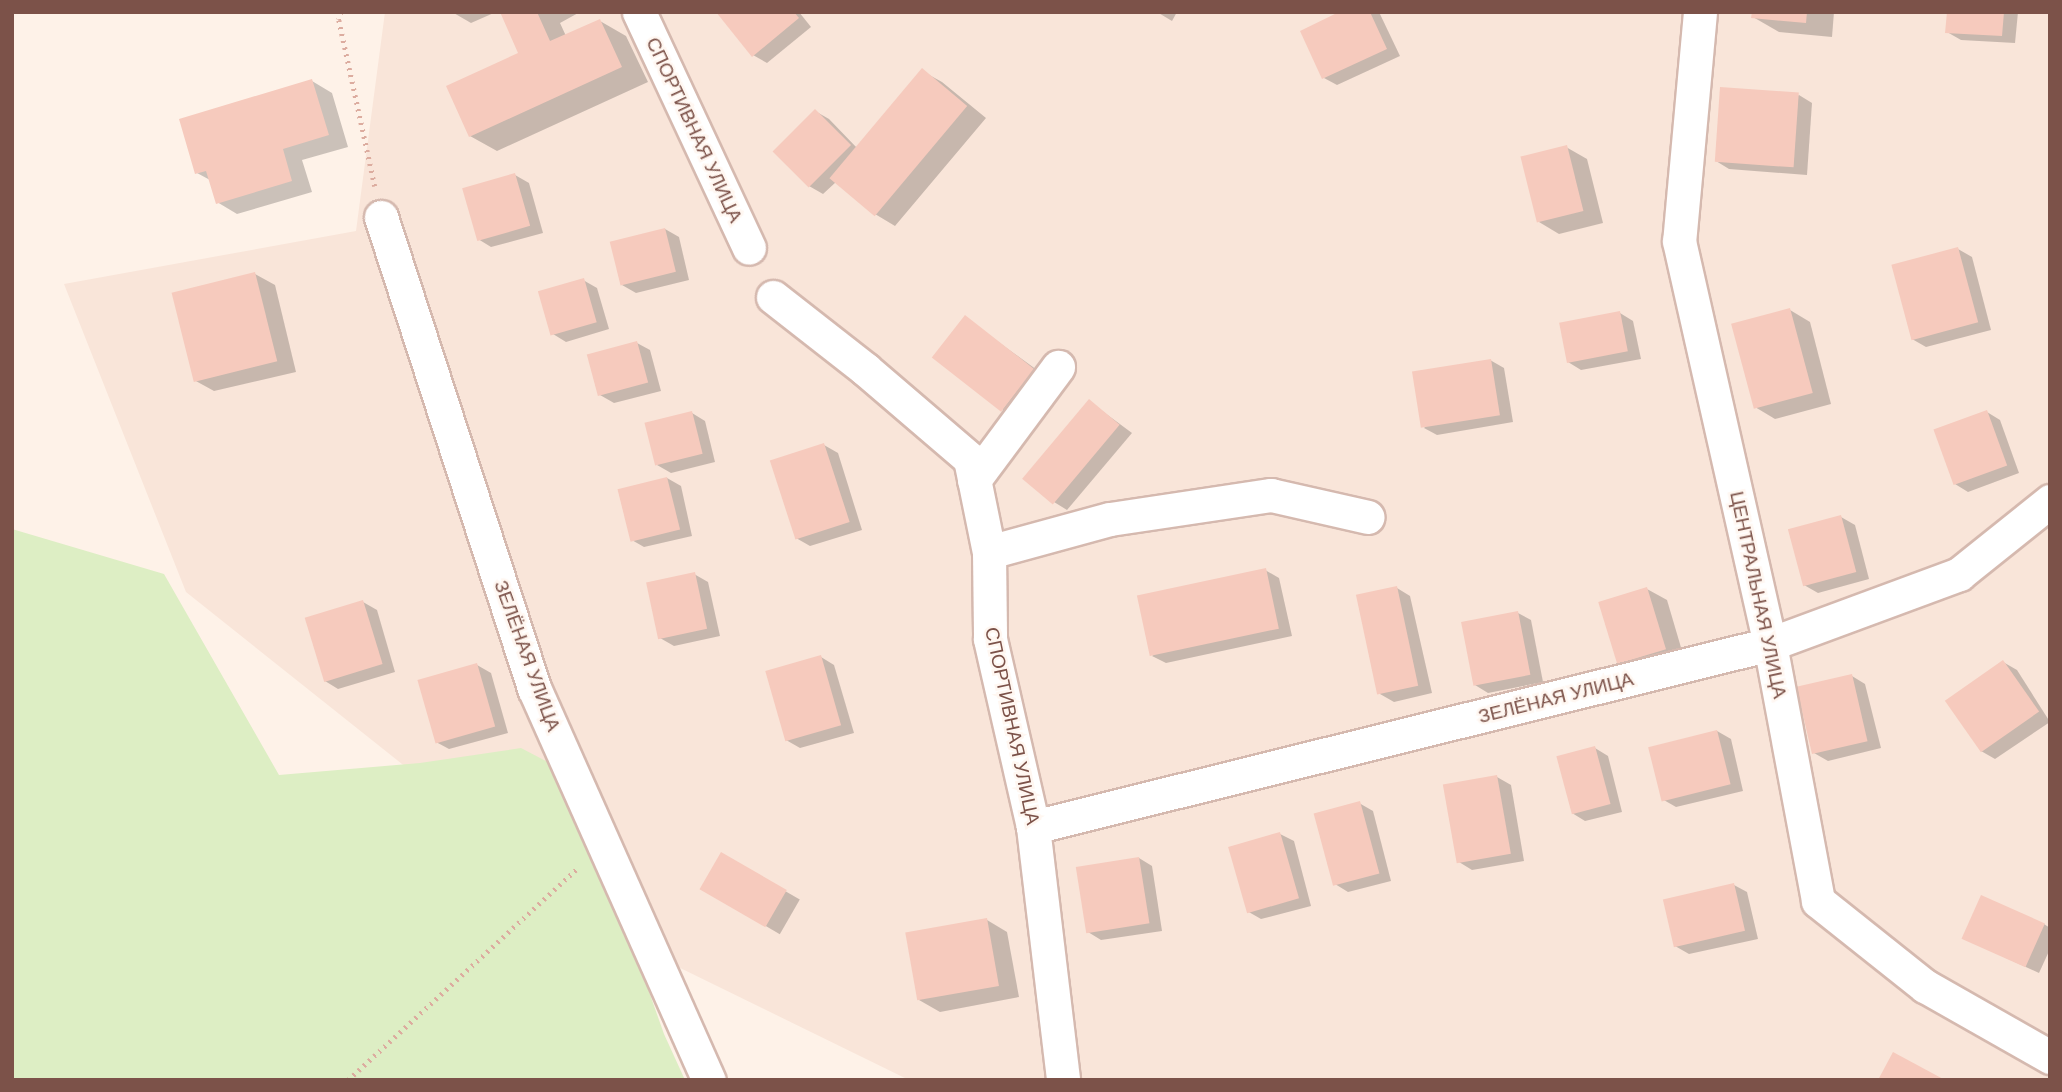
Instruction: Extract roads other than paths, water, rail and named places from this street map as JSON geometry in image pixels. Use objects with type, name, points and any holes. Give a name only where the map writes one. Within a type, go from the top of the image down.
[{"type":"street","name":"СПОРТИВНАЯ УЛИЦА","points":[[639,12],[749,248]]},
{"type":"street","name":"ЦЕНТРАЛЬНАЯ УЛИЦА","points":[[1700,12],[1679,241],[1770,644],[1818,901],[1925,986],[2050,1057]]},
{"type":"street","name":"ЗЕЛЁНАЯ УЛИЦА","points":[[381,217],[535,690],[709,1080]]},
{"type":"street","name":"СПОРТИВНАЯ УЛИЦА","points":[[773,297],[865,369],[970,459],[989,552],[990,639],[1033,827],[1063,1080]]},
{"type":"street","points":[[974,480],[1058,367]]},
{"type":"street","points":[[989,552],[1110,519],[1271,495],[1368,517]]},
{"type":"street","name":"ЗЕЛЁНАЯ УЛИЦА","points":[[1033,827],[1770,644],[1959,574],[2050,501]]}]
